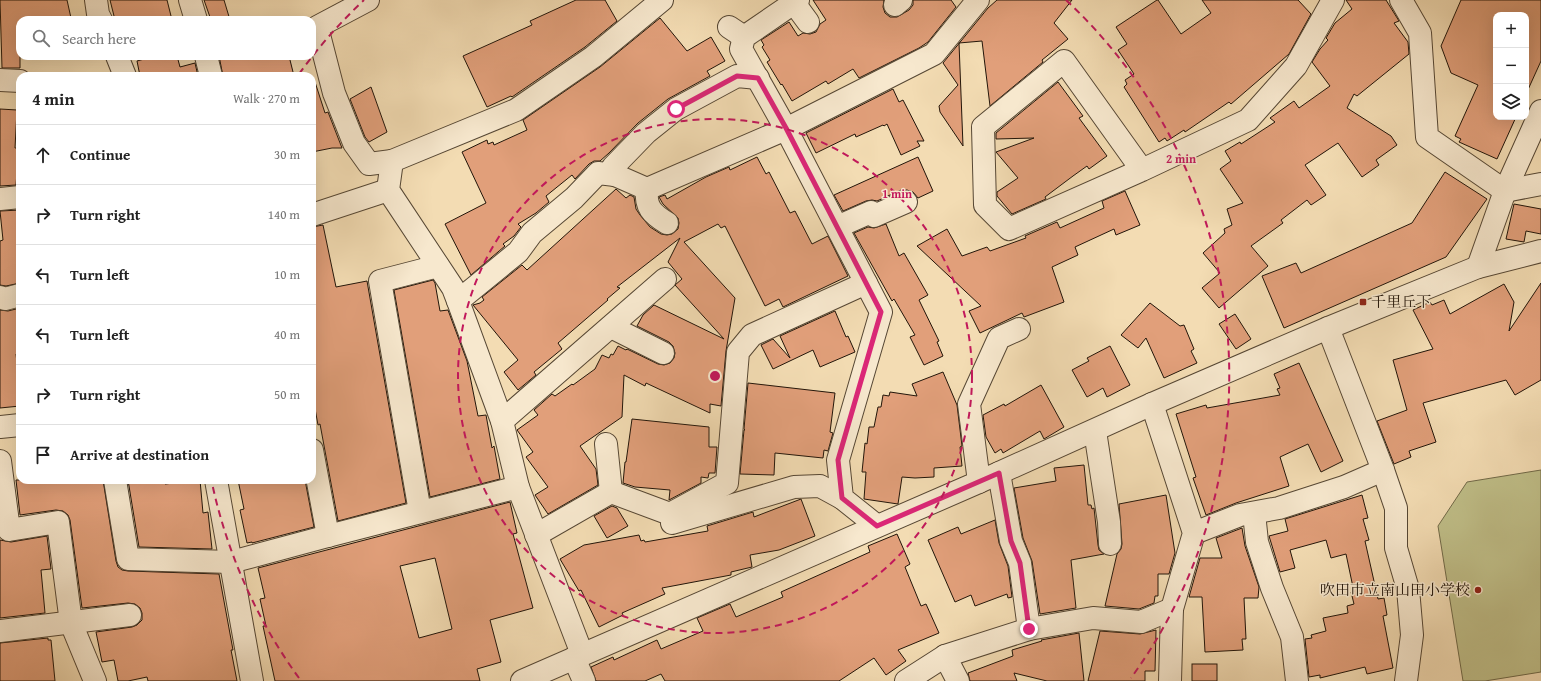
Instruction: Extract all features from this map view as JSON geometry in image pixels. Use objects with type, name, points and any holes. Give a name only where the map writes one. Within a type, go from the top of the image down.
[{"type":"street","points":[[96,0],[100,16]]},
{"type":"street","points":[[190,0],[195,16]]},
{"type":"street","points":[[316,27],[368,0]]},
{"type":"street","points":[[316,34],[334,93],[354,143],[369,164],[392,161],[516,110],[593,57],[662,0]]},
{"type":"street","points":[[1142,170],[1064,61],[983,127],[985,205],[1009,229],[1142,170],[1248,120],[1296,66],[1333,0]]},
{"type":"street","points":[[1401,0],[1420,33],[1427,137],[1505,190],[1541,184]]},
{"type":"street","points":[[808,22],[796,1],[736,32],[742,49],[786,128],[881,312],[838,460],[842,498]]},
{"type":"street","points":[[458,300],[518,252],[532,234],[574,198],[598,173],[615,174],[647,189],[786,128],[934,54],[975,1]]},
{"type":"street","points":[[118,60],[123,72]]},
{"type":"street","points":[[207,60],[210,72]]},
{"type":"street","points":[[615,174],[613,167],[646,133],[676,109],[737,76],[758,78]]},
{"type":"street","points":[[0,80],[16,81]]},
{"type":"street","points":[[1478,267],[1505,190],[1541,111]]},
{"type":"street","points":[[392,161],[388,190],[453,288],[458,300],[502,421],[518,487],[578,656],[584,681]]},
{"type":"street","points":[[647,189],[646,200],[651,210],[667,223]]},
{"type":"street","points":[[316,214],[388,190]]},
{"type":"street","points":[[0,199],[16,197]]},
{"type":"street","points":[[837,227],[871,212],[874,216],[906,202]]},
{"type":"street","points":[[522,681],[1328,328],[1478,267],[1541,251]]},
{"type":"street","points":[[420,512],[380,281],[438,266]]},
{"type":"street","points":[[611,492],[670,514],[727,484],[738,352],[752,335],[866,283]]},
{"type":"street","points":[[502,421],[611,327],[664,289]]},
{"type":"street","points":[[0,298],[5,299],[16,296]]},
{"type":"street","points":[[611,327],[663,353]]},
{"type":"street","points":[[1328,328],[1383,470],[1396,508],[1396,548],[1408,589],[1412,635],[1406,681]]},
{"type":"street","points":[[979,482],[969,404],[999,338],[1019,329]]},
{"type":"street","points":[[1152,404],[1194,533],[1172,609],[1170,681]]},
{"type":"street","points":[[0,427],[16,425]]},
{"type":"street","points":[[1094,431],[1109,522],[1110,544]]},
{"type":"street","points":[[606,444],[611,492]]},
{"type":"street","points":[[0,461],[5,530],[58,522],[71,623],[95,681]]},
{"type":"street","points":[[1194,533],[1240,515],[1279,508],[1344,487],[1383,470]]},
{"type":"street","points":[[316,472],[328,536]]},
{"type":"street","points":[[999,473],[1011,541],[1020,563],[1029,629]]},
{"type":"street","points":[[116,484],[128,559],[231,562],[518,487]]},
{"type":"street","points":[[217,484],[252,681]]},
{"type":"street","points":[[670,514],[672,523],[794,487],[820,486],[842,498],[877,526]]},
{"type":"street","points":[[536,535],[611,492]]},
{"type":"street","points":[[1254,513],[1257,542],[1272,588],[1292,637],[1296,681]]},
{"type":"street","points":[[906,681],[945,656],[1029,629],[1093,618],[1142,622],[1172,609]]},
{"type":"street","points":[[0,631],[130,615]]},
{"type":"street","points":[[945,656],[958,681]]},
{"type":"shaded area","name":"吹田市立南山田小学校","points":[[1541,470],[1541,672],[1485,681],[1463,681],[1438,526],[1467,482]]},
{"type":"building","points":[[0,0],[67,0],[71,16],[16,16],[16,60],[20,60],[20,68],[2,68]]},
{"type":"building","points":[[110,0],[167,0],[171,16],[114,16]]},
{"type":"building","points":[[204,0],[224,0],[229,16],[210,16]]},
{"type":"building","points":[[576,0],[605,0],[617,21],[585,47],[512,97],[511,96],[487,107],[463,56],[532,25],[530,21]]},
{"type":"building","points":[[813,0],[884,0],[883,7],[885,13],[890,17],[897,17],[909,10],[913,5],[913,0],[951,0],[956,7],[928,42],[919,48],[859,78],[853,69],[828,84],[826,81],[792,101],[767,62],[770,60],[762,47],[764,45],[761,40],[789,22],[798,36],[803,33],[810,34],[816,32],[820,24],[826,20]]},
{"type":"building","points":[[997,0],[1072,0],[1054,23],[1068,39],[990,106],[982,41],[959,43],[988,8]]},
{"type":"building","points":[[1157,0],[1181,34],[1211,13],[1202,0],[1298,0],[1311,14],[1289,54],[1231,104],[1229,102],[1185,132],[1184,130],[1167,141],[1165,138],[1159,142],[1124,87],[1127,84],[1125,80],[1134,74],[1118,50],[1127,44],[1116,27]]},
{"type":"building","points":[[1346,0],[1386,0],[1399,21],[1394,23],[1408,42],[1409,54],[1357,96],[1354,94],[1347,108],[1391,136],[1397,145],[1376,160],[1379,165],[1362,177],[1338,143],[1305,165],[1326,195],[1311,205],[1307,200],[1281,220],[1283,223],[1251,246],[1268,266],[1219,308],[1202,288],[1220,273],[1203,253],[1225,233],[1224,229],[1232,225],[1227,209],[1243,203],[1220,169],[1231,161],[1225,151],[1240,142],[1241,144],[1275,122],[1270,118],[1294,101],[1299,108],[1330,86],[1312,62],[1328,40],[1326,38],[1335,23],[1352,9]]},
{"type":"building","points":[[1461,0],[1541,0],[1541,61],[1529,87],[1529,12],[1493,12],[1493,120],[1515,120],[1497,159],[1459,142],[1461,139],[1455,136],[1478,85],[1451,73],[1441,46]]},
{"type":"building","points":[[660,18],[687,51],[711,37],[725,61],[707,71],[710,76],[668,99],[638,123],[600,161],[594,161],[589,164],[575,179],[572,175],[546,196],[549,202],[536,213],[518,224],[521,227],[514,236],[503,244],[505,246],[471,275],[445,224],[486,203],[462,152],[487,140],[488,144],[493,142],[494,145],[527,130],[523,120],[600,67]]},
{"type":"building","points":[[959,43],[963,146],[940,112],[939,106],[958,85],[943,63]]},
{"type":"building","points":[[178,60],[180,67],[195,63],[197,72],[139,72],[137,61]]},
{"type":"building","points":[[220,60],[290,60],[293,72],[222,72]]},
{"type":"building","points":[[1058,82],[1083,116],[1079,118],[1107,156],[1089,169],[1087,166],[1045,197],[1046,199],[1012,214],[997,196],[997,192],[1018,178],[996,152],[1034,138],[996,139],[996,133]]},
{"type":"building","points":[[316,85],[325,113],[328,112],[342,148],[332,148],[316,151]]},
{"type":"building","points":[[371,87],[387,132],[369,142],[365,137],[350,99]]},
{"type":"building","points":[[893,89],[899,102],[903,100],[924,141],[917,141],[920,146],[901,155],[887,124],[856,137],[855,134],[816,153],[806,133]]},
{"type":"building","points":[[0,109],[16,110],[16,185],[0,186]]},
{"type":"building","points":[[757,157],[766,174],[769,172],[790,213],[795,211],[812,244],[828,236],[848,276],[783,307],[779,299],[765,306],[725,226],[721,228],[718,224],[684,242],[735,298],[726,351],[721,406],[710,404],[710,413],[646,383],[645,386],[624,375],[622,417],[580,446],[596,469],[598,485],[548,514],[535,495],[548,487],[526,457],[533,452],[517,430],[538,415],[534,410],[552,394],[555,396],[595,369],[602,355],[609,358],[611,354],[613,355],[618,346],[658,364],[664,365],[670,363],[674,358],[675,353],[673,346],[669,342],[637,326],[643,315],[654,305],[724,339],[675,285],[682,279],[668,262],[680,238],[617,287],[620,288],[607,299],[608,300],[558,343],[562,349],[534,372],[536,375],[518,390],[504,372],[518,360],[473,305],[484,300],[482,297],[522,265],[527,270],[616,189],[626,198],[630,195],[634,197],[636,209],[650,227],[661,234],[672,234],[678,229],[678,218],[663,204],[659,197],[665,195],[667,199],[706,177],[729,167],[730,170]]},
{"type":"building","points":[[918,157],[933,191],[918,198],[913,192],[901,190],[877,201],[866,201],[843,211],[834,195]]},
{"type":"building","points":[[1445,172],[1487,199],[1446,257],[1284,328],[1262,276],[1296,263],[1301,273],[1412,223]]},
{"type":"building","points":[[1125,191],[1140,225],[1116,235],[1114,229],[1075,247],[1078,255],[1052,267],[1064,302],[1024,317],[1022,313],[980,333],[969,311],[981,306],[917,246],[947,229],[962,256],[987,247],[990,251],[1026,238],[1025,236],[1057,222],[1060,228],[1104,208],[1102,201]]},
{"type":"building","points":[[1514,204],[1541,209],[1541,234],[1526,231],[1524,242],[1506,239]]},
{"type":"building","points":[[16,210],[16,284],[6,286],[0,285],[0,241],[3,240],[0,211]]},
{"type":"building","points":[[886,224],[899,256],[904,253],[928,295],[919,300],[939,341],[937,342],[943,356],[924,365],[910,337],[915,335],[894,299],[892,301],[854,233],[868,227],[874,228]]},
{"type":"building","points":[[323,225],[336,287],[367,281],[406,503],[338,521],[320,424],[318,425],[316,414],[316,226]]},
{"type":"building","points":[[433,280],[435,283],[440,311],[448,310],[467,361],[478,416],[486,415],[500,479],[430,497],[394,290]]},
{"type":"building","points":[[1541,283],[1541,380],[1515,395],[1506,380],[1423,403],[1436,442],[1409,451],[1411,457],[1394,464],[1377,421],[1407,410],[1393,360],[1433,349],[1413,310],[1430,302],[1432,305],[1444,300],[1450,314],[1504,284],[1514,302],[1509,331]]},
{"type":"building","points":[[1150,303],[1180,326],[1184,325],[1194,349],[1191,351],[1197,363],[1164,378],[1146,338],[1138,348],[1121,335]]},
{"type":"building","points":[[16,309],[16,406],[0,408],[0,310],[8,311]]},
{"type":"building","points":[[835,311],[846,337],[848,336],[855,352],[820,367],[813,350],[773,369],[761,345],[773,339],[790,358],[780,336]]},
{"type":"building","points":[[1235,314],[1251,339],[1236,349],[1219,324]]},
{"type":"building","points":[[1110,346],[1130,385],[1107,397],[1103,388],[1087,397],[1072,370],[1089,361],[1087,358]]},
{"type":"building","points":[[1299,363],[1343,461],[1321,472],[1308,444],[1280,457],[1289,486],[1236,503],[1206,515],[1193,478],[1196,477],[1176,414],[1206,405],[1207,408],[1280,395],[1277,389],[1280,388],[1274,374]]},
{"type":"building","points":[[943,372],[957,405],[962,446],[960,447],[962,466],[934,468],[934,477],[902,477],[898,504],[864,499],[866,472],[862,472],[865,443],[867,444],[869,427],[874,427],[878,407],[881,407],[883,395],[889,396],[890,392],[917,396],[912,384]]},
{"type":"building","points":[[748,383],[835,393],[830,432],[833,433],[828,451],[824,450],[823,458],[775,453],[774,475],[740,474]]},
{"type":"building","points":[[1041,385],[1064,427],[1044,439],[1040,431],[1003,453],[1001,449],[995,453],[986,437],[983,415],[1004,404],[1005,406]]},
{"type":"building","points":[[632,419],[709,427],[709,447],[717,447],[715,473],[709,473],[708,478],[701,477],[701,483],[669,500],[670,490],[635,487],[623,483]]},
{"type":"building","points":[[1084,465],[1088,505],[1091,505],[1092,509],[1094,508],[1099,550],[1104,554],[1071,560],[1076,608],[1040,614],[1032,561],[1023,538],[1014,488],[1056,481],[1054,468]]},
{"type":"building","points":[[16,484],[104,484],[118,567],[122,570],[128,571],[219,574],[237,681],[148,681],[147,677],[128,681],[118,681],[114,660],[102,662],[96,632],[137,625],[142,620],[140,608],[135,604],[128,603],[82,608],[70,520],[68,515],[63,511],[56,510],[20,515]]},
{"type":"building","points":[[129,484],[200,484],[203,513],[208,512],[212,549],[139,547]]},
{"type":"building","points":[[239,484],[306,484],[314,527],[247,543],[240,510],[244,509]]},
{"type":"building","points":[[1166,495],[1175,553],[1169,574],[1158,574],[1158,596],[1155,596],[1154,603],[1139,609],[1105,606],[1117,554],[1121,549],[1122,544],[1119,504]]},
{"type":"building","points":[[1362,495],[1368,518],[1363,519],[1369,540],[1365,541],[1378,599],[1384,598],[1387,615],[1383,616],[1393,668],[1367,674],[1365,667],[1320,678],[1320,675],[1309,677],[1305,639],[1312,638],[1311,635],[1326,631],[1323,618],[1348,613],[1347,606],[1354,604],[1351,592],[1354,592],[1346,554],[1331,558],[1326,540],[1290,550],[1295,568],[1280,572],[1269,536],[1288,531],[1285,519]]},
{"type":"building","points":[[801,499],[815,536],[779,550],[750,555],[752,567],[731,572],[731,575],[662,588],[665,594],[622,613],[623,615],[599,627],[581,590],[579,591],[560,559],[584,545],[639,535],[641,541],[644,540],[645,542],[708,531],[707,526],[753,512],[754,517]]},
{"type":"building","points":[[510,502],[517,533],[513,534],[533,608],[490,620],[501,662],[477,669],[480,681],[275,681],[263,626],[266,626],[260,599],[265,598],[258,568]],"holes":[[[435,558],[452,629],[419,638],[400,566]]]},
{"type":"building","points":[[612,506],[617,508],[628,526],[607,538],[594,516]]},
{"type":"building","points":[[995,520],[999,543],[1008,566],[1012,597],[1008,598],[1007,594],[975,606],[971,595],[955,602],[928,540],[958,527],[961,534]]},
{"type":"building","points":[[1242,528],[1245,546],[1259,587],[1258,598],[1244,598],[1246,639],[1242,639],[1243,650],[1205,652],[1202,597],[1189,597],[1200,558],[1222,558],[1216,538]]},
{"type":"building","points":[[897,534],[910,564],[905,567],[921,606],[926,604],[939,633],[898,650],[906,661],[886,675],[874,658],[839,681],[665,681],[661,674],[645,681],[596,681],[591,667],[613,657],[614,660],[657,640],[661,649],[703,631],[697,618],[730,604],[736,617],[783,597],[781,592],[870,552],[868,546]]},
{"type":"building","points":[[47,536],[51,569],[41,570],[45,613],[0,618],[0,540],[11,542]]},
{"type":"building","points":[[1156,630],[1155,671],[1145,671],[1145,681],[1088,681],[1100,631],[1140,634]]},
{"type":"building","points":[[1079,633],[1084,681],[1047,681],[1014,673],[1017,681],[970,681],[968,673],[1013,656],[1012,650],[1042,641],[1041,640]]},
{"type":"building","points":[[48,638],[48,640],[51,640],[55,681],[0,681],[0,643]]},
{"type":"building","points":[[1192,664],[1217,664],[1217,681],[1192,681]]},
{"type":"place","name":"千里丘下","points":[[1363,302]]},
{"type":"place","name":"吹田市立南山田小学校","points":[[1478,590]]},
{"type":"route","points":[[676,109],[737,76],[758,78],[786,128],[881,312],[838,460],[842,498],[877,526],[999,473],[1011,541],[1020,563],[1029,629]]}]
